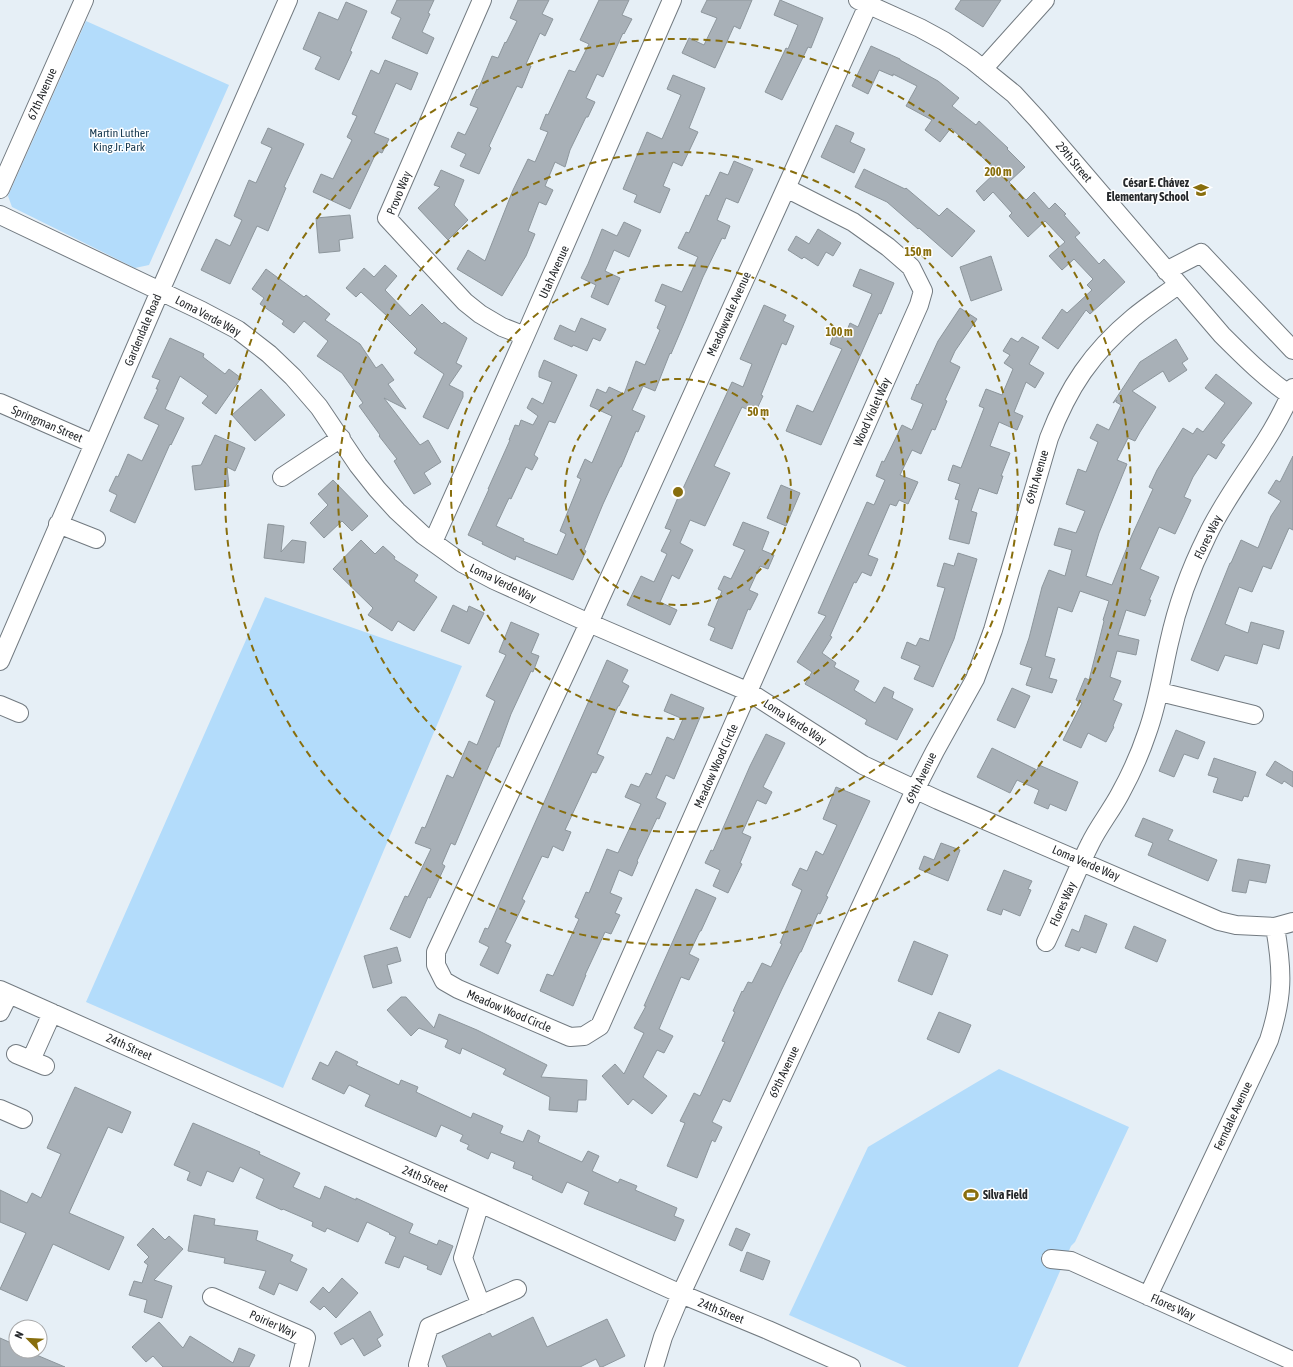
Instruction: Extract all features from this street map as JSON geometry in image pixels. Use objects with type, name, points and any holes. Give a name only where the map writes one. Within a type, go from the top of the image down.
[{"type":"street","name":"67th Avenue","points":[[0,189],[84,0]]},
{"type":"street","name":"Gardendale Road","points":[[0,661],[58,524],[288,0]]},
{"type":"street","name":"Provo Way","points":[[482,0],[387,218],[465,302],[480,314],[502,327],[525,336]]},
{"type":"street","name":"Utah Avenue","points":[[432,542],[525,336],[672,0]]},
{"type":"street","points":[[983,69],[1045,0]]},
{"type":"street","name":"29th Street","points":[[863,2],[920,28],[944,41],[972,60],[1014,94],[1038,119],[1222,335],[1236,350],[1271,381],[1292,394]]},
{"type":"street","name":"Meadowvale Avenue","points":[[589,623],[786,188],[863,2]]},
{"type":"street","name":"Wood Violet Way","points":[[749,692],[919,305],[923,291],[911,267],[870,233],[833,211],[786,188]]},
{"type":"street","name":"Loma Verde Way","points":[[0,215],[202,311],[238,330],[269,354],[293,377],[314,401],[341,438],[358,465],[397,511],[432,542],[462,563],[494,580],[589,623],[749,692],[864,765],[938,800],[1219,921],[1236,925],[1275,928],[1293,922]]},
{"type":"street","points":[[1166,271],[1201,254],[1293,350]]},
{"type":"street","name":"69th Avenue","points":[[654,1367],[663,1337],[681,1294],[915,790],[934,751],[975,679],[993,630],[1049,438],[1059,412],[1074,384],[1092,358],[1134,317],[1178,285]]},
{"type":"street","name":"Flores Way","points":[[1046,942],[1091,843],[1120,795],[1136,764],[1160,692],[1169,642],[1178,609],[1198,556],[1228,497],[1266,441],[1292,394]]},
{"type":"street","name":"Springman Street","points":[[0,403],[94,444]]},
{"type":"street","points":[[282,477],[341,438]]},
{"type":"street","points":[[58,524],[96,539]]},
{"type":"street","name":"Meadow Wood Circle","points":[[589,623],[436,952],[436,965],[444,981],[458,989],[570,1037],[584,1036],[600,1026],[749,692]]},
{"type":"street","points":[[1160,692],[1254,715]]},
{"type":"street","points":[[0,705],[19,713]]},
{"type":"street","name":"Ferndale Avenue","points":[[1148,1296],[1269,1040],[1276,1018],[1280,997],[1280,951],[1275,928]]},
{"type":"street","points":[[0,1012],[5,992]]},
{"type":"street","name":"24th Street","points":[[5,992],[681,1294],[768,1330],[851,1367]]},
{"type":"street","points":[[31,1060],[52,1013]]},
{"type":"street","points":[[0,1109],[23,1118]]},
{"type":"street","points":[[480,1203],[463,1258],[481,1304]]},
{"type":"street","name":"Flores Way","points":[[1051,1259],[1071,1261],[1293,1360]]},
{"type":"street","points":[[419,1367],[418,1365],[428,1327],[517,1289]]},
{"type":"street","name":"Poirier Way","points":[[212,1297],[306,1338],[299,1367]]},
{"type":"green space","name":"Martin Luther King Jr. Park","points":[[86,21],[229,85],[149,265],[135,268],[12,207],[8,196]]},
{"type":"green space","points":[[265,597],[462,666],[283,1088],[86,1002]]},
{"type":"green space","name":"Silva Field","points":[[999,1069],[1129,1127],[1075,1242],[1071,1246],[1018,1367],[907,1367],[789,1315],[868,1147]]},
{"type":"building","points":[[397,0],[434,0],[422,32],[434,38],[427,54],[392,38],[401,18],[391,13]]},
{"type":"building","points":[[518,0],[549,0],[542,14],[553,19],[545,36],[540,33],[526,64],[531,66],[522,88],[517,86],[489,146],[491,148],[479,174],[460,166],[466,154],[451,147],[458,132],[465,135],[478,108],[470,105],[492,56],[498,58],[517,21],[510,18]]},
{"type":"building","points":[[599,0],[629,0],[622,15],[632,19],[624,34],[623,33],[603,77],[597,74],[586,98],[595,102],[570,150],[565,167],[555,162],[545,186],[553,190],[546,205],[539,202],[528,231],[535,234],[526,256],[502,296],[457,269],[468,250],[485,261],[513,190],[528,159],[535,162],[548,132],[540,129],[546,114],[548,115],[569,70],[575,72],[589,44],[580,40]]},
{"type":"building","points":[[707,0],[752,0],[740,29],[734,26],[715,68],[682,53],[689,38],[704,45],[717,18],[701,12]]},
{"type":"building","points":[[780,0],[823,18],[811,48],[808,47],[782,100],[765,92],[786,48],[788,49],[798,25],[774,15]]},
{"type":"building","points":[[961,0],[1001,0],[983,27],[955,9]]},
{"type":"building","points":[[346,2],[367,11],[350,51],[352,52],[339,80],[315,69],[321,57],[303,49],[319,12],[338,20]]},
{"type":"building","points":[[871,46],[900,59],[938,81],[959,98],[952,106],[976,125],[979,121],[1008,148],[1007,149],[1025,167],[1009,182],[1026,200],[1034,192],[1049,209],[1055,203],[1066,214],[1064,215],[1080,233],[1075,237],[1099,264],[1104,259],[1125,282],[1090,314],[1086,310],[1058,349],[1042,338],[1062,309],[1067,313],[1092,290],[1087,285],[1093,279],[1074,259],[1062,270],[1049,256],[1065,242],[1045,221],[1028,237],[1009,216],[1012,213],[993,192],[984,201],[976,191],[997,171],[951,128],[940,142],[925,130],[932,120],[906,106],[917,86],[893,74],[893,76],[879,70],[868,94],[852,86]]},
{"type":"building","points":[[385,60],[418,73],[411,90],[396,83],[374,133],[389,139],[382,153],[377,151],[350,209],[313,192],[321,174],[333,179],[352,140],[347,137],[357,116],[352,114],[371,70],[379,74]]},
{"type":"building","points":[[673,75],[705,88],[689,128],[698,132],[682,166],[673,162],[663,186],[670,189],[660,213],[634,202],[637,195],[623,189],[647,132],[662,139],[681,95],[667,89]]},
{"type":"building","points":[[836,125],[854,133],[850,142],[865,149],[854,173],[821,157]]},
{"type":"building","points":[[268,128],[304,144],[284,187],[286,188],[268,231],[257,226],[230,284],[201,270],[216,239],[230,246],[242,220],[234,216],[249,180],[256,183],[272,148],[261,143]]},
{"type":"building","points":[[734,161],[753,169],[738,203],[726,198],[717,220],[730,226],[725,239],[722,238],[703,277],[655,391],[643,386],[632,410],[645,416],[638,432],[636,431],[603,504],[584,550],[586,551],[573,580],[516,556],[515,560],[482,544],[483,542],[468,535],[510,440],[515,425],[519,426],[521,420],[533,425],[538,416],[527,408],[532,398],[543,404],[552,382],[539,377],[539,372],[544,360],[577,375],[555,423],[549,421],[534,455],[538,458],[532,470],[526,467],[496,526],[524,539],[523,541],[557,555],[566,534],[560,531],[581,479],[577,477],[585,459],[592,463],[612,416],[590,406],[597,389],[606,393],[609,387],[624,394],[636,361],[645,365],[660,330],[657,328],[666,306],[655,301],[662,284],[682,292],[698,257],[678,248],[686,232],[689,233],[706,195],[709,196],[720,172],[728,175]]},
{"type":"building","points":[[864,169],[905,189],[906,188],[939,216],[947,208],[975,231],[952,257],[887,202],[855,187]]},
{"type":"building","points":[[441,170],[464,180],[454,205],[468,220],[448,240],[418,208],[440,187],[434,185]]},
{"type":"building","points":[[350,215],[353,238],[339,240],[340,251],[319,253],[316,218]]},
{"type":"building","points":[[624,222],[641,230],[629,257],[614,250],[605,271],[620,278],[608,305],[591,297],[596,285],[581,278],[602,229],[617,236]]},
{"type":"building","points":[[818,229],[841,243],[833,256],[826,252],[818,266],[804,257],[802,259],[788,250],[796,236],[809,244]]},
{"type":"building","points":[[991,256],[1002,290],[971,301],[960,267]]},
{"type":"building","points":[[385,265],[397,276],[385,290],[410,316],[422,304],[442,324],[444,322],[467,338],[456,363],[462,366],[449,385],[463,392],[463,397],[448,429],[423,417],[444,374],[414,353],[417,349],[385,317],[387,316],[361,292],[356,297],[346,288],[364,268],[374,277]]},
{"type":"building","points":[[266,269],[304,297],[306,295],[330,314],[325,320],[360,344],[376,368],[382,364],[394,380],[388,384],[406,409],[384,398],[420,445],[428,440],[441,462],[424,473],[431,484],[414,494],[394,461],[397,459],[379,436],[380,435],[359,406],[363,403],[342,373],[317,356],[328,341],[304,321],[294,333],[282,324],[284,321],[260,304],[264,298],[252,289]]},
{"type":"building","points":[[860,269],[894,283],[881,314],[879,313],[821,445],[786,431],[797,405],[813,412],[842,349],[830,344],[835,331],[845,335],[850,323],[858,327],[872,294],[853,286]]},
{"type":"building","points":[[764,305],[786,315],[783,321],[794,326],[786,345],[782,343],[761,395],[763,396],[755,413],[742,407],[714,466],[730,473],[705,526],[690,520],[680,543],[693,550],[679,579],[672,575],[660,602],[677,610],[670,625],[627,605],[641,576],[654,582],[667,554],[661,551],[671,530],[665,528],[732,382],[743,387],[752,364],[740,359]]},
{"type":"building","points":[[960,308],[977,319],[955,351],[950,362],[960,367],[945,400],[947,401],[935,430],[932,429],[921,454],[912,450],[900,475],[918,482],[908,504],[899,500],[896,506],[890,504],[868,555],[878,559],[871,576],[862,572],[856,583],[854,582],[830,636],[832,637],[822,653],[836,663],[834,667],[859,681],[854,690],[875,703],[884,687],[894,692],[892,698],[913,709],[897,740],[865,724],[867,720],[805,684],[812,672],[797,662],[826,616],[818,613],[867,502],[874,505],[885,480],[876,476],[882,461],[884,462],[902,425],[912,430],[923,404],[911,399],[938,341]]},
{"type":"building","points":[[581,318],[606,329],[600,341],[593,338],[587,351],[573,345],[572,347],[554,339],[560,325],[575,332]]},
{"type":"building","points":[[1022,337],[1039,347],[1029,364],[1044,373],[1035,388],[1026,382],[1014,412],[1023,416],[1017,430],[999,422],[990,446],[1010,453],[1001,476],[1003,476],[997,494],[979,488],[971,511],[977,513],[969,544],[949,539],[959,500],[955,499],[960,484],[948,480],[953,465],[961,468],[984,408],[979,406],[986,389],[1002,395],[1013,369],[1004,363],[1010,355],[1003,351],[1011,338],[1018,342]]},
{"type":"building","points":[[170,338],[204,354],[203,357],[225,374],[229,369],[241,378],[216,414],[202,403],[208,396],[180,376],[165,409],[184,418],[171,445],[170,444],[135,523],[110,511],[117,495],[109,491],[116,476],[118,477],[128,454],[142,461],[159,425],[144,418],[158,389],[156,389],[160,380],[152,377]]},
{"type":"building","points":[[1176,339],[1188,359],[1182,363],[1187,370],[1169,382],[1163,371],[1132,391],[1156,407],[1135,441],[1128,438],[1117,460],[1127,464],[1099,533],[1086,576],[1112,585],[1132,535],[1153,489],[1149,487],[1157,470],[1183,428],[1193,434],[1197,428],[1203,432],[1225,403],[1205,388],[1216,374],[1252,403],[1221,443],[1225,445],[1216,459],[1208,454],[1193,477],[1184,497],[1191,500],[1175,534],[1159,527],[1140,569],[1159,577],[1149,600],[1151,600],[1145,616],[1126,610],[1118,635],[1139,640],[1136,655],[1117,651],[1110,677],[1121,681],[1113,700],[1122,704],[1113,726],[1114,727],[1106,742],[1088,733],[1081,748],[1063,740],[1082,703],[1076,700],[1085,678],[1089,680],[1109,601],[1080,591],[1072,612],[1058,607],[1045,656],[1055,659],[1049,678],[1057,680],[1052,693],[1026,685],[1032,668],[1020,664],[1029,638],[1042,587],[1049,570],[1065,576],[1072,550],[1054,545],[1059,528],[1076,533],[1085,511],[1066,504],[1078,469],[1086,472],[1098,442],[1090,438],[1097,424],[1109,430],[1121,405],[1116,402],[1117,400],[1113,403],[1140,362]]},
{"type":"building","points":[[261,389],[285,415],[255,441],[232,415]]},
{"type":"building","points":[[215,435],[245,448],[235,471],[227,467],[229,486],[195,490],[192,466],[201,465]]},
{"type":"building","points":[[1293,456],[1293,530],[1289,528],[1271,569],[1263,566],[1252,592],[1239,587],[1225,624],[1248,633],[1251,622],[1284,631],[1279,649],[1263,644],[1257,664],[1225,655],[1218,671],[1191,660],[1230,563],[1241,540],[1258,548],[1271,516],[1281,501],[1268,493],[1276,480],[1280,482]]},
{"type":"building","points":[[333,480],[368,516],[352,531],[342,521],[324,538],[310,523],[328,505],[318,494]]},
{"type":"building","points":[[781,485],[800,493],[786,526],[767,518]]},
{"type":"building","points":[[743,522],[769,532],[762,550],[774,555],[768,569],[760,566],[749,590],[758,594],[750,610],[748,609],[732,649],[710,640],[715,628],[708,625],[722,591],[718,589],[724,576],[731,579],[745,550],[733,545]]},
{"type":"building","points":[[268,524],[284,526],[281,552],[292,540],[306,542],[304,563],[264,558]]},
{"type":"building","points":[[361,540],[375,554],[383,546],[395,557],[394,559],[418,575],[414,581],[437,597],[414,631],[398,621],[392,631],[368,615],[373,608],[333,569]]},
{"type":"building","points":[[958,553],[977,559],[954,639],[933,687],[914,679],[920,666],[901,658],[907,642],[916,646],[920,638],[929,641],[945,588],[937,586],[944,563],[954,566]]},
{"type":"building","points":[[453,605],[467,612],[469,606],[484,613],[469,644],[441,631]]},
{"type":"building","points":[[511,622],[539,634],[531,653],[539,656],[533,672],[531,671],[511,714],[499,747],[497,747],[455,845],[451,843],[442,864],[445,866],[430,898],[428,897],[410,938],[390,929],[405,896],[408,897],[431,849],[415,843],[422,827],[425,828],[447,775],[453,778],[469,741],[477,745],[495,701],[486,696],[506,655],[499,652]]},
{"type":"building","points":[[607,660],[628,670],[622,682],[629,686],[618,706],[597,754],[604,757],[596,773],[592,772],[565,830],[571,832],[563,851],[553,846],[548,858],[542,856],[522,899],[525,901],[505,942],[511,945],[498,974],[480,965],[489,947],[479,942],[485,928],[488,929]]},
{"type":"building","points":[[1012,688],[1030,696],[1015,728],[997,720]]},
{"type":"building","points":[[671,694],[704,708],[674,779],[666,775],[656,798],[666,803],[659,819],[657,818],[637,861],[638,862],[632,876],[619,870],[610,893],[622,898],[615,913],[620,915],[611,934],[605,932],[585,975],[573,1006],[540,991],[547,974],[553,976],[579,919],[575,917],[586,892],[589,893],[607,849],[618,853],[641,804],[625,797],[631,784],[639,787],[646,773],[651,775],[667,737],[674,740],[683,719],[664,711]]},
{"type":"building","points":[[1176,730],[1205,742],[1198,759],[1184,754],[1174,777],[1159,771]]},
{"type":"building","points":[[766,734],[785,743],[763,787],[772,792],[766,804],[757,800],[742,833],[751,837],[740,863],[742,864],[728,893],[713,886],[720,870],[705,863],[711,850],[713,851],[750,766]]},
{"type":"building","points":[[992,748],[1037,770],[1039,765],[1078,782],[1066,811],[1050,804],[1048,809],[1034,803],[1039,790],[1017,780],[1010,793],[977,777]]},
{"type":"building","points":[[1214,758],[1256,772],[1248,797],[1244,796],[1242,801],[1213,792],[1218,778],[1208,775]]},
{"type":"building","points":[[1275,761],[1293,772],[1293,787],[1284,781],[1282,784],[1266,775]]},
{"type":"building","points":[[836,787],[870,801],[826,896],[828,897],[820,914],[818,913],[730,1102],[723,1099],[712,1122],[722,1127],[715,1142],[712,1140],[697,1178],[667,1166],[685,1123],[680,1121],[694,1093],[700,1096],[725,1042],[722,1041],[735,1012],[733,1011],[742,991],[743,992],[748,982],[752,983],[762,963],[771,967],[782,944],[780,943],[802,890],[792,885],[800,868],[807,871],[816,851],[823,855],[837,825],[823,819]]},
{"type":"building","points":[[1143,818],[1173,830],[1168,840],[1217,860],[1208,881],[1148,855],[1153,843],[1135,836]]},
{"type":"building","points":[[941,843],[960,850],[948,881],[919,869],[924,856],[934,860]]},
{"type":"building","points":[[1238,859],[1270,865],[1266,883],[1249,880],[1246,893],[1232,891]]},
{"type":"building","points":[[1004,870],[1032,881],[1028,889],[1031,890],[1020,916],[1003,909],[1001,915],[987,910]]},
{"type":"building","points":[[696,889],[716,898],[689,954],[699,959],[689,980],[681,977],[659,1029],[673,1036],[664,1053],[657,1050],[643,1077],[667,1096],[652,1114],[633,1099],[628,1105],[602,1076],[615,1064],[624,1074],[644,1033],[634,1028],[646,1006],[644,1006]]},
{"type":"building","points":[[1085,915],[1107,924],[1096,953],[1081,947],[1079,951],[1065,946],[1072,929],[1079,932]]},
{"type":"building","points":[[1134,926],[1166,940],[1157,962],[1125,948]]},
{"type":"building","points":[[914,941],[948,955],[932,995],[898,981]]},
{"type":"building","points":[[397,947],[401,961],[387,965],[392,983],[373,988],[364,956]]},
{"type":"building","points":[[401,997],[406,997],[434,1028],[439,1014],[477,1030],[547,1065],[541,1077],[587,1080],[586,1100],[578,1100],[577,1112],[549,1110],[550,1097],[503,1074],[506,1069],[462,1048],[460,1054],[445,1047],[448,1040],[419,1028],[411,1036],[387,1010]]},
{"type":"building","points":[[939,1012],[971,1025],[959,1053],[927,1039]]},
{"type":"building","points":[[336,1051],[358,1062],[356,1065],[399,1085],[401,1080],[418,1087],[416,1092],[471,1118],[473,1113],[503,1126],[500,1133],[523,1142],[528,1130],[540,1136],[538,1142],[582,1162],[588,1151],[599,1156],[592,1171],[618,1183],[620,1179],[637,1186],[635,1190],[677,1208],[674,1216],[684,1220],[675,1241],[584,1204],[589,1192],[567,1182],[562,1193],[532,1179],[533,1176],[513,1168],[515,1162],[491,1152],[488,1159],[467,1149],[469,1145],[460,1141],[463,1135],[441,1125],[436,1137],[365,1106],[370,1095],[349,1085],[344,1094],[312,1079],[320,1062],[328,1066]]},
{"type":"building","points":[[75,1087],[131,1112],[122,1133],[108,1127],[69,1213],[124,1237],[109,1270],[53,1244],[27,1301],[0,1289],[26,1233],[0,1222],[0,1190],[27,1203],[32,1193],[41,1198],[61,1154],[47,1148]]},
{"type":"building","points":[[193,1123],[260,1152],[259,1154],[300,1173],[293,1187],[320,1199],[325,1186],[356,1200],[356,1198],[413,1224],[409,1233],[437,1245],[439,1240],[453,1246],[441,1275],[427,1269],[428,1266],[404,1256],[399,1268],[385,1263],[396,1237],[367,1222],[358,1242],[327,1228],[325,1232],[312,1226],[313,1222],[256,1198],[264,1179],[240,1167],[233,1182],[207,1171],[201,1186],[187,1180],[190,1172],[174,1165]]},
{"type":"building","points":[[194,1215],[215,1219],[214,1225],[258,1231],[256,1240],[293,1255],[290,1261],[307,1269],[297,1291],[279,1283],[274,1295],[259,1288],[266,1271],[224,1263],[225,1258],[188,1251]]},
{"type":"building","points":[[153,1228],[165,1240],[169,1236],[183,1249],[154,1280],[172,1286],[162,1318],[144,1312],[147,1300],[129,1295],[134,1281],[142,1283],[148,1265],[144,1262],[149,1257],[137,1245]]},
{"type":"building","points":[[736,1228],[750,1234],[742,1251],[729,1245]]},
{"type":"building","points":[[747,1252],[770,1261],[763,1280],[740,1271]]},
{"type":"building","points":[[342,1278],[358,1293],[336,1318],[324,1306],[320,1310],[310,1302],[323,1287],[329,1293]]},
{"type":"building","points":[[370,1311],[383,1335],[377,1339],[381,1346],[364,1356],[353,1338],[341,1345],[334,1333]]},
{"type":"building","points":[[533,1317],[547,1347],[607,1319],[625,1356],[602,1367],[600,1367],[596,1359],[580,1367],[447,1367],[442,1356],[490,1333],[492,1337]]},
{"type":"building","points":[[159,1322],[183,1348],[190,1336],[233,1363],[239,1348],[255,1355],[249,1367],[163,1367],[153,1356],[146,1362],[132,1347]]},
{"type":"building","points":[[0,1338],[8,1342],[8,1359],[46,1359],[65,1367],[0,1367]]},
{"type":"place","name":"César E. Chávez Elementary School","points":[[1201,190]]},
{"type":"place","name":"Silva Field","points":[[971,1195]]}]
